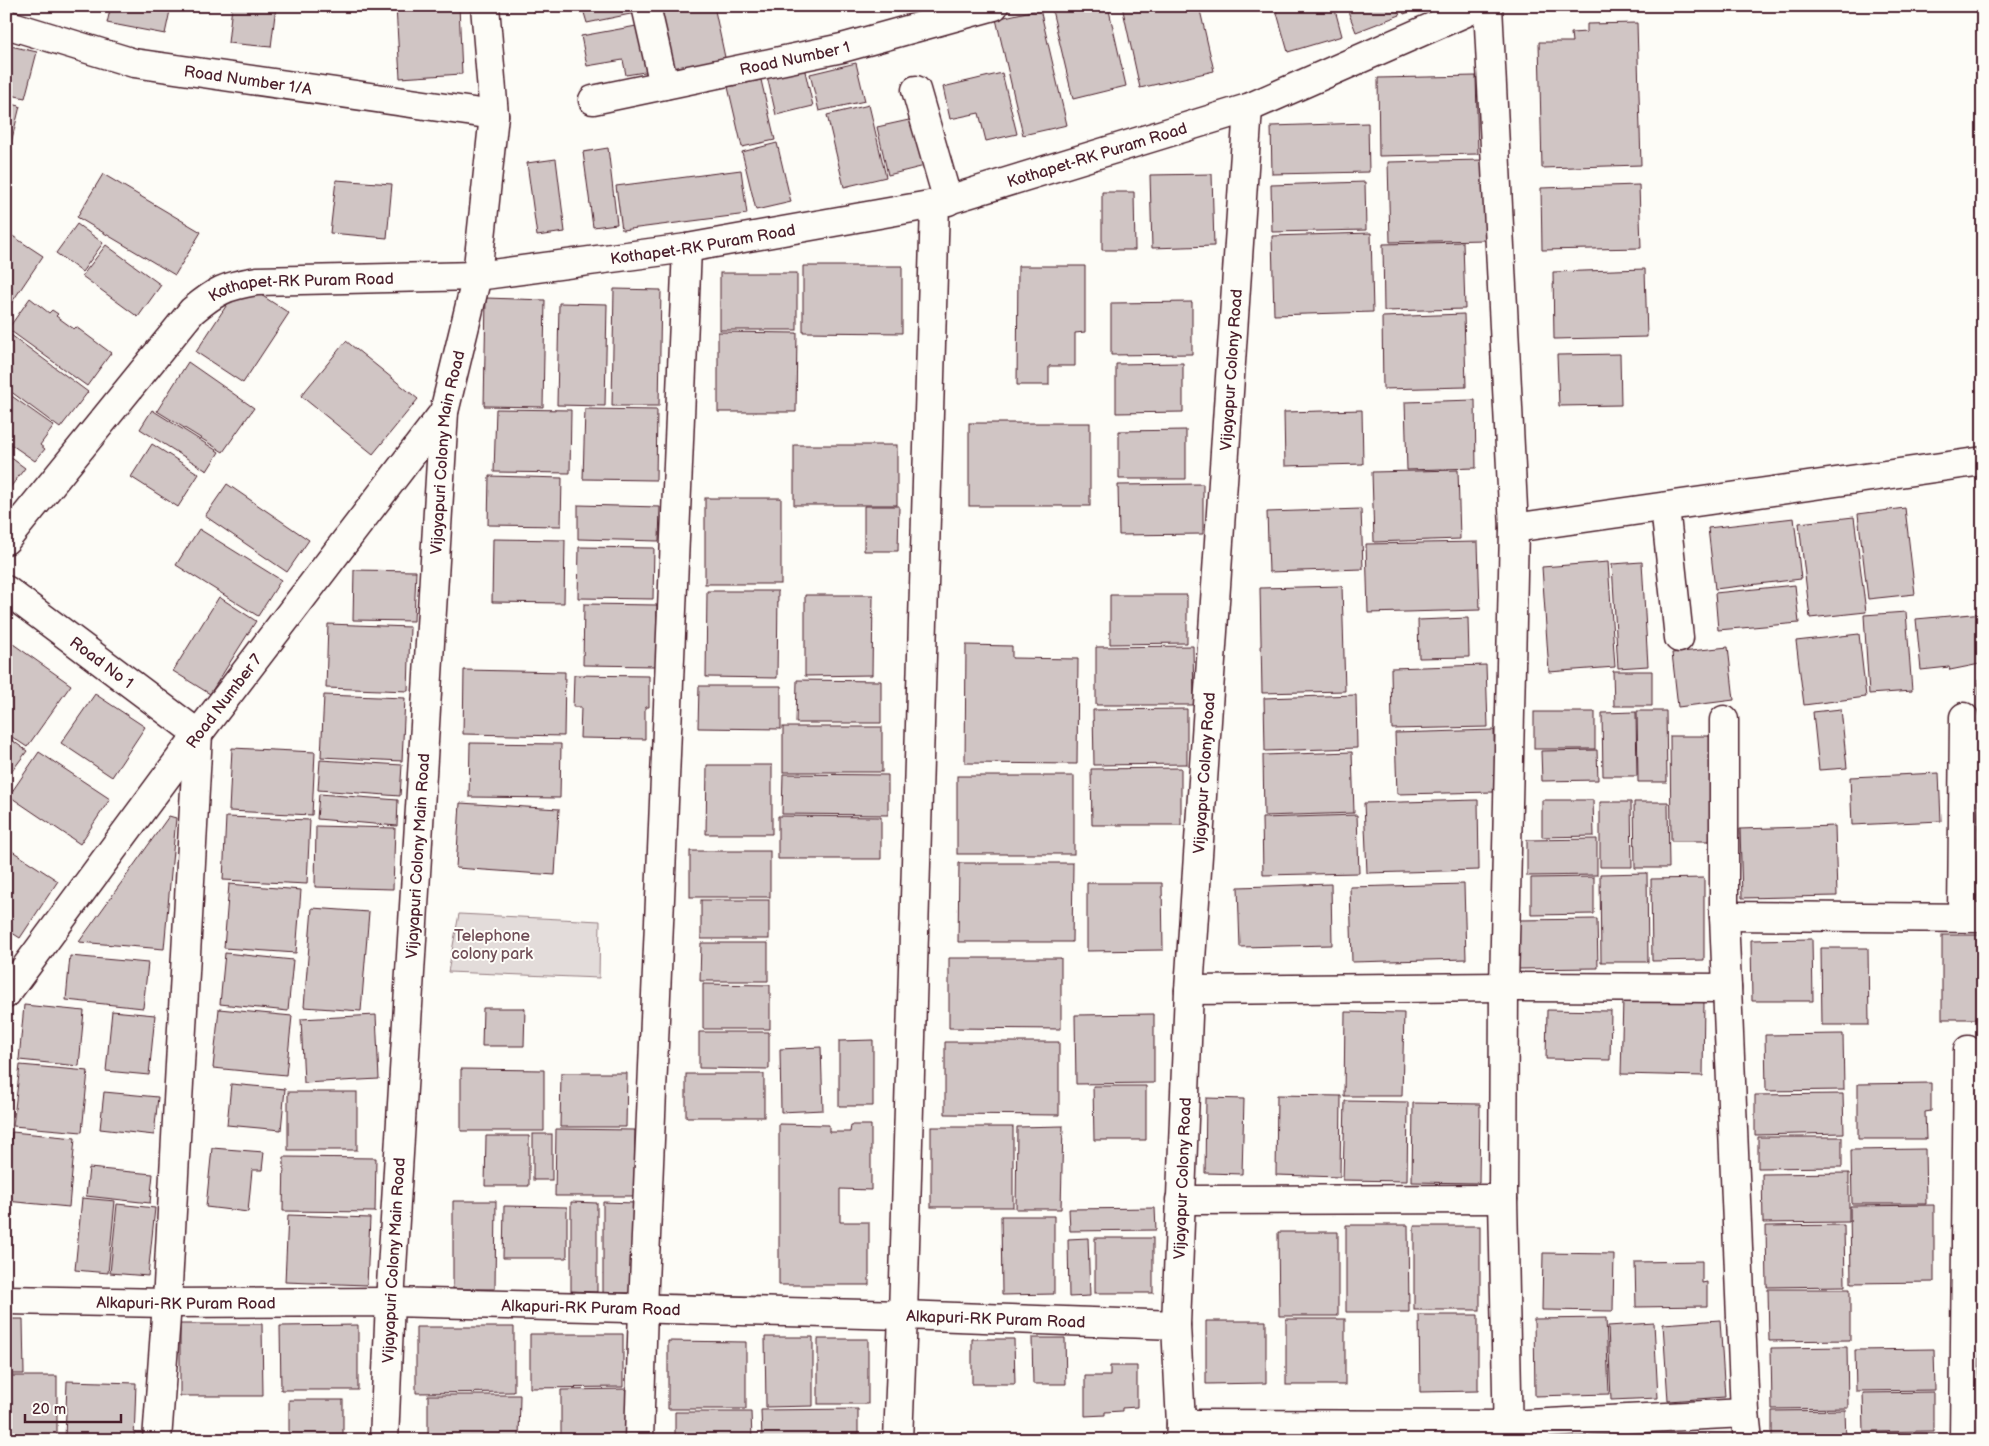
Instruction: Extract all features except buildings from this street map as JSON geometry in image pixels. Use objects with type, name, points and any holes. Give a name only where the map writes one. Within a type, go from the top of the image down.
[{"type":"street","name":"Vijayapuri Colony Main Road","points":[[384,1440],[390,1302],[444,412],[477,276],[494,115],[485,6]]},
{"type":"street","points":[[646,6],[664,86]]},
{"type":"street","name":"Road Number 1","points":[[593,100],[842,48],[994,6]]},
{"type":"street","name":"Kothapet-RK Puram Road","points":[[6,540],[192,311],[215,292],[234,284],[256,281],[477,276],[687,248],[941,202],[1248,108],[1480,6]]},
{"type":"street","points":[[1488,6],[1514,528],[1504,987],[1503,1199],[1508,1432]]},
{"type":"street","name":"Road Number 1/A","points":[[6,24],[134,63],[494,115]]},
{"type":"street","points":[[898,1440],[941,202],[916,90]]},
{"type":"street","name":"Vijayapur Colony Road","points":[[1180,1432],[1176,1325],[1189,990],[1248,108]]},
{"type":"street","points":[[639,1440],[687,248]]},
{"type":"street","name":"Road Number 7","points":[[6,994],[198,734],[444,412]]},
{"type":"street","points":[[1514,528],[1983,461]]},
{"type":"street","points":[[1664,507],[1679,638]]},
{"type":"street","name":"Road No 1","points":[[6,590],[198,734]]},
{"type":"street","points":[[1724,916],[1972,918],[1964,717]]},
{"type":"street","points":[[1724,720],[1724,916],[1745,1413],[1748,1440]]},
{"type":"street","points":[[158,1440],[198,734]]},
{"type":"street","points":[[1189,990],[1504,987],[1727,988]]},
{"type":"street","points":[[1964,1440],[1968,1050]]},
{"type":"street","points":[[1180,1200],[1503,1199]]},
{"type":"street","name":"Alkapuri-RK Puram Road","points":[[6,1300],[167,1303],[390,1302],[903,1315],[1176,1325]]},
{"type":"street","points":[[1180,1432],[1508,1432],[1745,1413]]},
{"type":"green space","name":"Telephone colony park","points":[[459,914],[600,921],[599,978],[448,972]]}]
